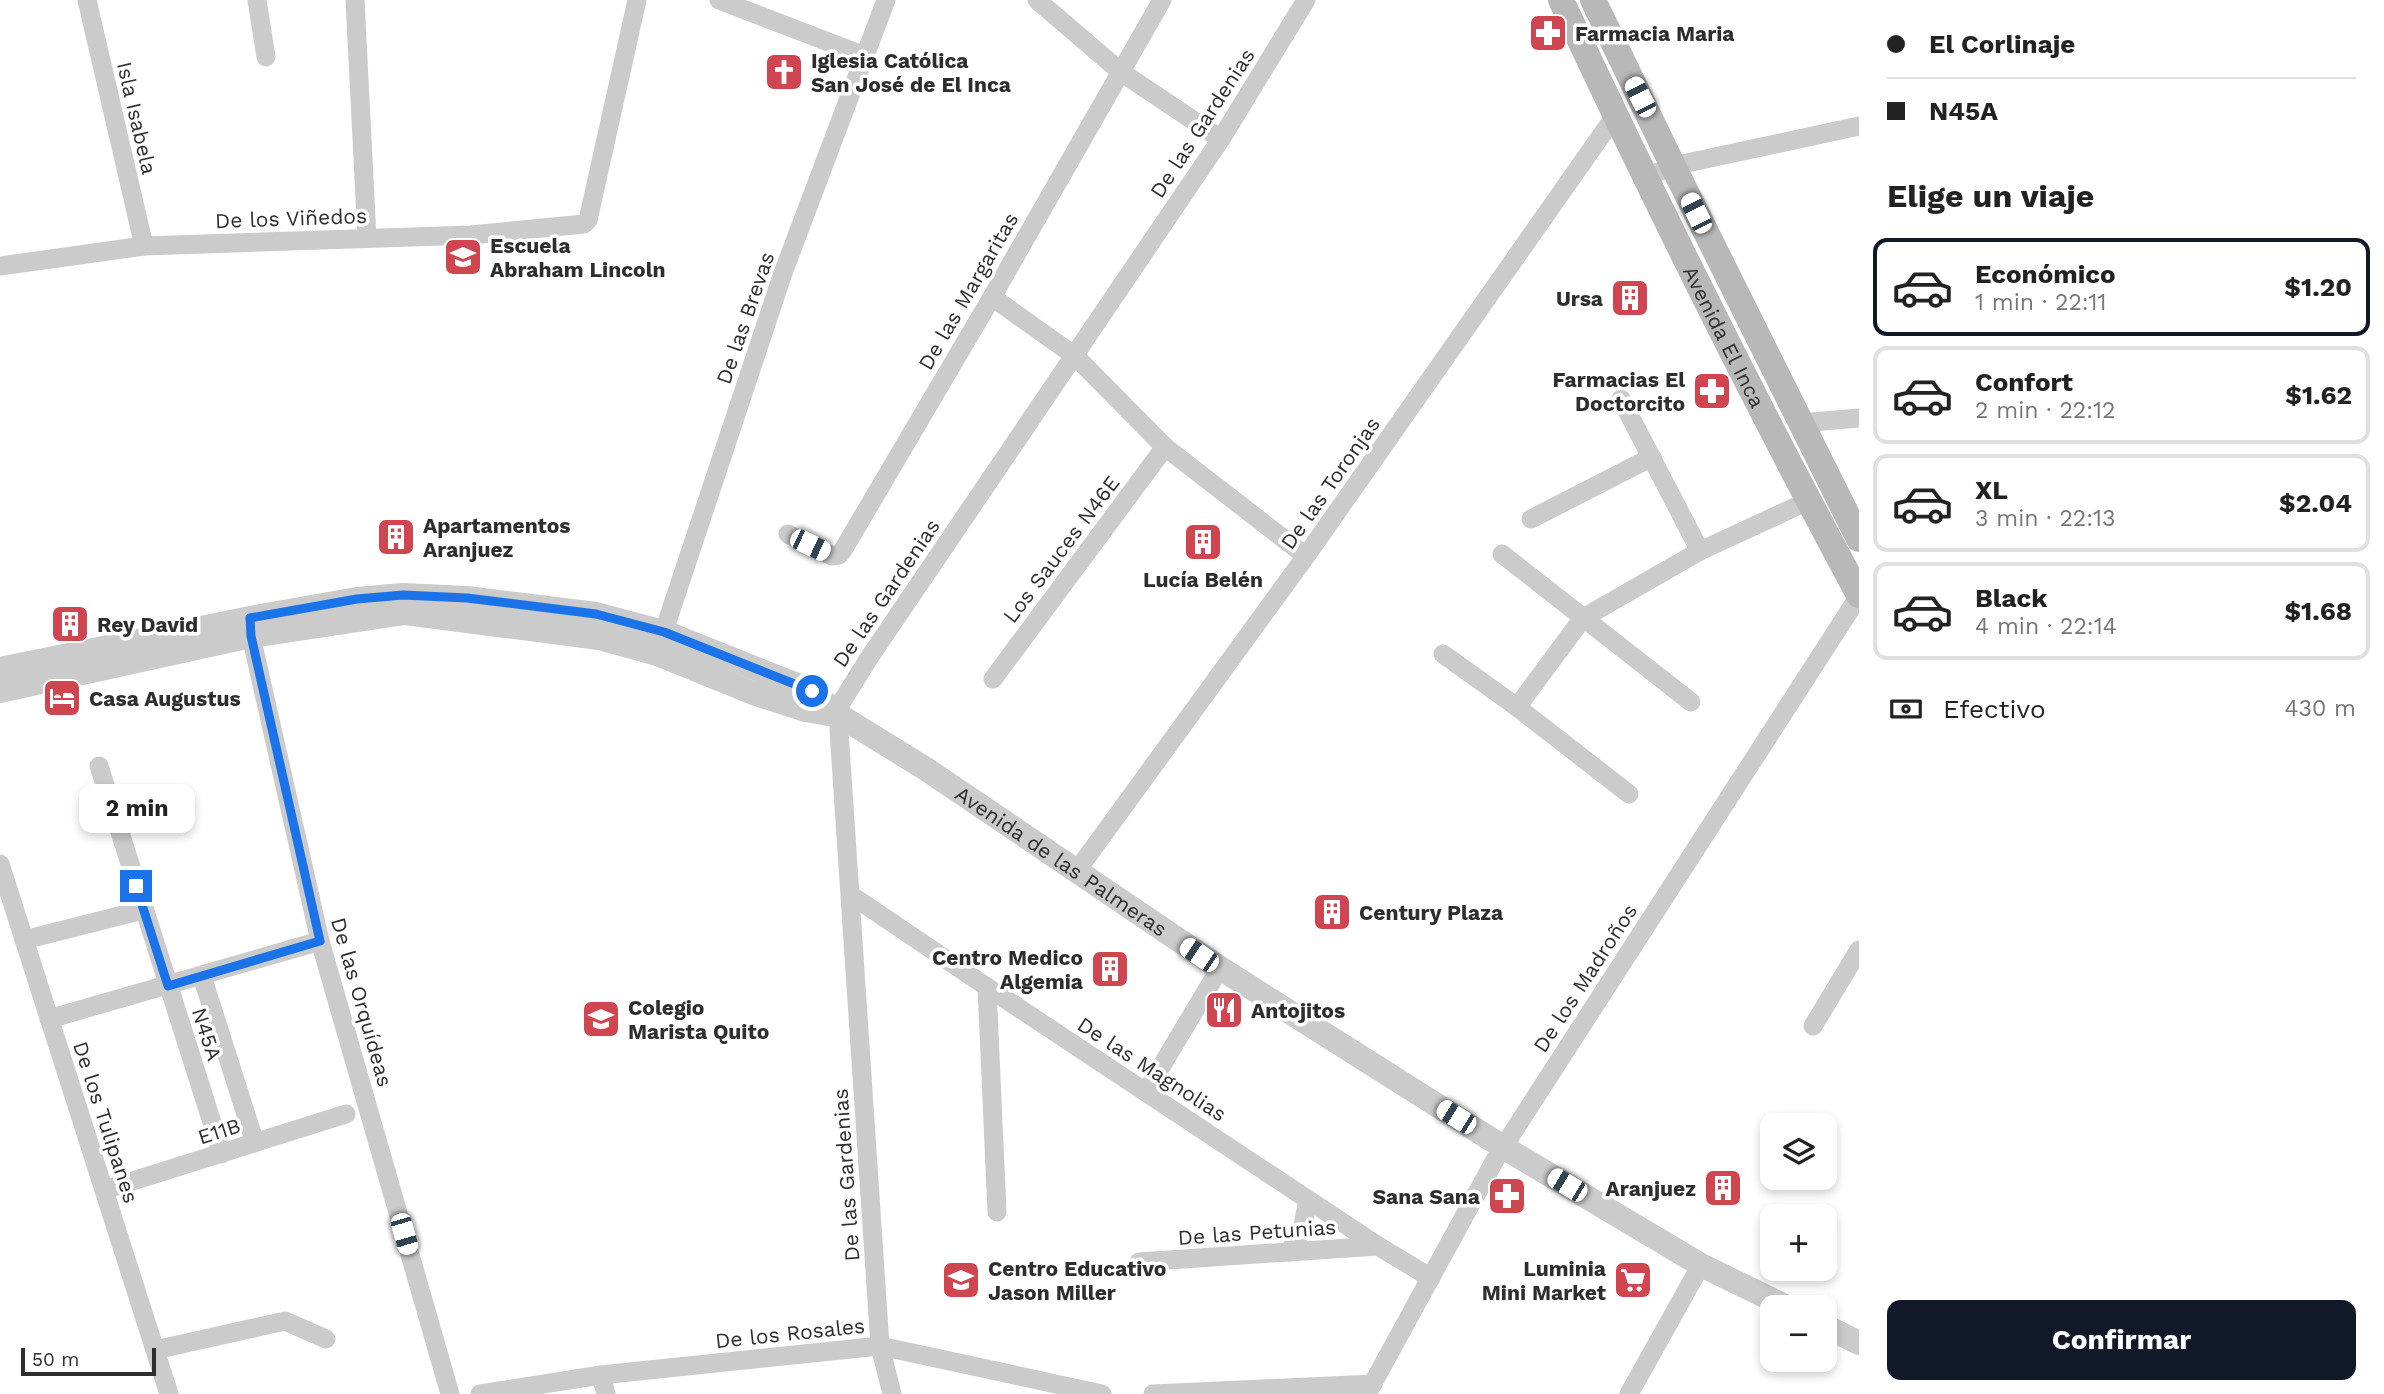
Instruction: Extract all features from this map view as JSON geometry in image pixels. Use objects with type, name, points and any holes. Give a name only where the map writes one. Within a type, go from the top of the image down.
[{"type":"main road","name":"Avenida El Inca","points":[[1561,0],[1615,116],[1808,501],[1859,596]]},
{"type":"main road","name":"Avenida El Inca","points":[[1593,0],[1859,539]]},
{"type":"street","name":"Isla Isabela","points":[[87,0],[144,246]]},
{"type":"street","points":[[257,0],[266,57]]},
{"type":"street","points":[[355,0],[367,238]]},
{"type":"street","name":"De los Viñedos","points":[[0,267],[144,246],[471,235],[584,224],[588,220],[637,0]]},
{"type":"street","points":[[719,0],[865,56]]},
{"type":"street","name":"De las Brevas","points":[[660,643],[783,273],[886,0]]},
{"type":"street","points":[[1037,0],[1121,72],[1221,139]]},
{"type":"street","name":"De las Margaritas","points":[[788,534],[832,556],[839,555],[992,297],[1162,0]]},
{"type":"street","name":"De las Gardenias","points":[[892,1394],[880,1346],[839,732],[841,703],[1221,139],[1306,0]]},
{"type":"street","name":"De las Toronjas","points":[[1076,872],[1307,556],[1615,116]]},
{"type":"street","points":[[1646,177],[1673,166],[1859,126]]},
{"type":"street","points":[[992,297],[1075,356],[1165,447],[1307,556]]},
{"type":"street","points":[[1621,399],[1700,551]]},
{"type":"street","points":[[1800,423],[1859,418]]},
{"type":"street","name":"Los Sauces N46E","points":[[993,679],[1165,447]]},
{"type":"street","points":[[1531,519],[1651,457]]},
{"type":"street","points":[[1517,707],[1583,618],[1700,551],[1808,501]]},
{"type":"street","points":[[1502,554],[1691,702]]},
{"type":"street","name":"Avenida de las Palmeras","points":[[0,691],[357,599],[403,595],[467,598],[596,614],[660,643],[812,691],[840,716],[926,769],[1220,968],[1503,1147],[1701,1265],[1762,1295]]},
{"type":"street","name":"De los Madroños","points":[[1370,1389],[1503,1147],[1859,596]]},
{"type":"street","name":"Avenida de las Palmeras","points":[[0,669],[251,627]]},
{"type":"street","name":"De las Orquídeas","points":[[251,627],[320,941],[450,1394]]},
{"type":"street","points":[[1443,654],[1517,707],[1629,794]]},
{"type":"street","name":"N45A","points":[[99,766],[222,1154]]},
{"type":"street","name":"De los Tulipanes","points":[[0,864],[169,1394]]},
{"type":"street","name":"De las Magnolias","points":[[851,895],[1308,1200],[1431,1278]]},
{"type":"street","points":[[23,940],[143,910]]},
{"type":"street","points":[[49,1018],[320,941]]},
{"type":"street","points":[[1813,1026],[1859,950]]},
{"type":"street","points":[[1146,1092],[1220,968]]},
{"type":"street","points":[[202,976],[256,1143]]},
{"type":"street","points":[[987,988],[997,1212]]},
{"type":"street","name":"E11B","points":[[104,1190],[346,1114]]},
{"type":"street","points":[[1289,1252],[1302,1230],[1308,1200]]},
{"type":"street","name":"De las Petunias","points":[[1139,1262],[1378,1246]]},
{"type":"street","points":[[1629,1394],[1701,1265]]},
{"type":"street","points":[[155,1350],[285,1321],[326,1339]]},
{"type":"street","points":[[1837,1332],[1859,1343]]},
{"type":"street","name":"De los Rosales","points":[[480,1394],[603,1385],[880,1346],[1102,1394]]},
{"type":"street","points":[[1153,1394],[1370,1389]]},
{"type":"place","name":"Farmacia Maria","points":[[1548,33]]},
{"type":"place","name":"Iglesia Católica San José de El Inca","points":[[784,72]]},
{"type":"place","name":"Escuela Abraham Lincoln","points":[[463,257]]},
{"type":"place","name":"Ursa","points":[[1630,298]]},
{"type":"place","name":"Farmacias El Doctorcito","points":[[1712,391]]},
{"type":"place","name":"Apartamentos Aranjuez","points":[[396,537]]},
{"type":"place","name":"Lucía Belén","points":[[1203,542]]},
{"type":"place","name":"Rey David","points":[[70,624]]},
{"type":"place","name":"Casa Augustus","points":[[62,698]]},
{"type":"place","name":"Century Plaza","points":[[1332,912]]},
{"type":"place","name":"Centro Medico Algemia","points":[[1110,969]]},
{"type":"place","name":"Antojitos","points":[[1224,1010]]},
{"type":"place","name":"Colegio Marista Quito","points":[[601,1019]]},
{"type":"place","name":"Aranjuez","points":[[1723,1188]]},
{"type":"place","name":"Sana Sana","points":[[1507,1196]]},
{"type":"place","name":"Centro Educativo Jason Miller","points":[[961,1280]]},
{"type":"place","name":"Luminia Mini Market","points":[[1633,1280]]},
{"type":"route","points":[[136,886],[168,986],[320,941],[251,636],[250,618],[357,599],[403,595],[467,598],[596,614],[664,632],[812,691]]}]
